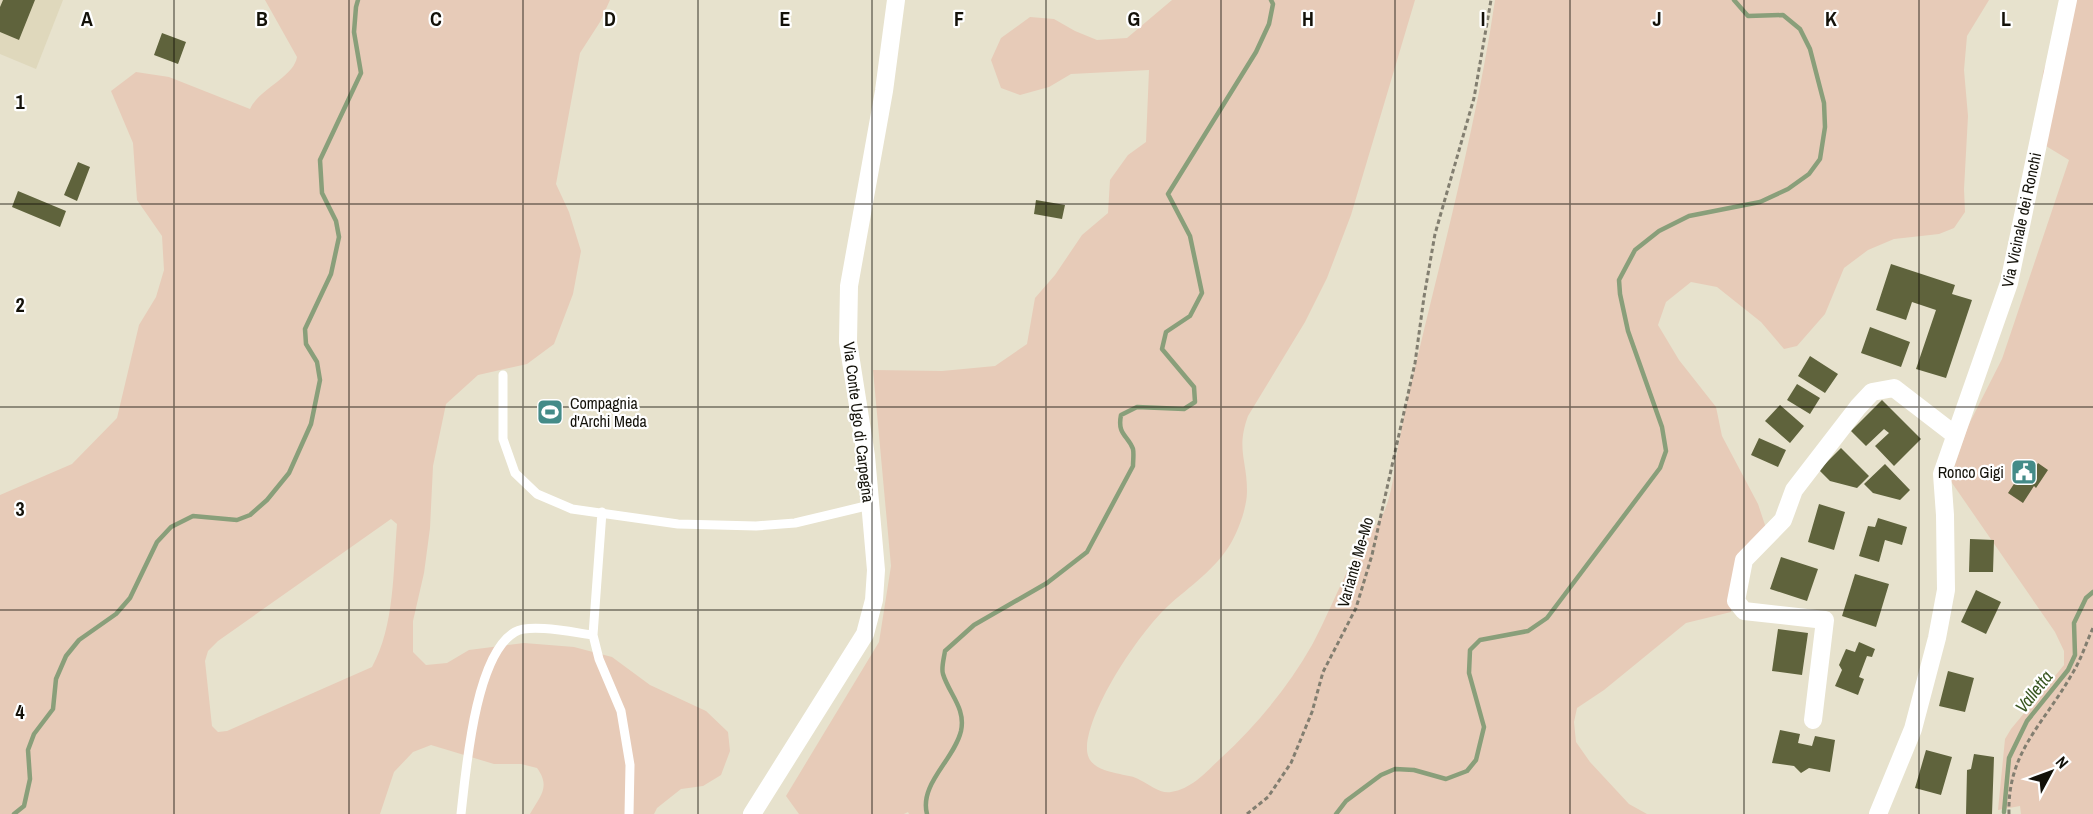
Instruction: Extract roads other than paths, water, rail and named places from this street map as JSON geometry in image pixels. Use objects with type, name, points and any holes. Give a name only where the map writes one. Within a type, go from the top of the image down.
[{"type":"street","name":"Via Conte Ugo di Carpegna","points":[[752,814],[865,634],[874,600],[876,570],[866,456],[848,342],[849,286],[884,91],[896,0]]},
{"type":"street","name":"Via Vicinale dei Ronchi","points":[[1878,814],[1913,729],[1937,638],[1946,590],[1942,474],[2009,283],[2068,0]]},
{"type":"street","points":[[1813,720],[1825,620],[1744,611],[1736,601],[1744,560],[1783,520],[1794,490],[1872,392],[1894,388],[1955,435]]},
{"type":"lane","points":[[503,375],[503,439],[515,473],[537,494],[572,509],[678,524],[756,526],[795,523],[870,506]]},
{"type":"lane","points":[[602,512],[593,635],[599,659],[621,711],[630,765],[629,814]]},
{"type":"lane","points":[[461,814],[471,730],[482,687],[499,646],[517,631],[543,628],[593,635]]},
{"type":"waterway","points":[[14,814],[24,806],[30,779],[28,750],[34,734],[53,709],[56,679],[66,656],[79,640],[116,614],[130,598],[157,542],[171,527],[193,516],[237,520],[250,515],[267,500],[289,473],[311,424],[320,380],[317,362],[306,344],[305,329],[331,274],[339,237],[336,221],[322,193],[320,160],[361,73],[354,32],[358,0]]},
{"type":"waterway","points":[[927,814],[928,792],[957,742],[962,723],[959,708],[942,672],[945,651],[974,625],[1047,583],[1087,552],[1133,466],[1133,449],[1120,427],[1121,415],[1137,407],[1184,409],[1195,402],[1194,387],[1162,349],[1166,332],[1190,316],[1202,293],[1190,236],[1168,194],[1256,52],[1269,24],[1273,4],[1271,0]]},
{"type":"waterway","points":[[1336,814],[1346,801],[1381,775],[1395,769],[1414,770],[1446,779],[1467,771],[1476,760],[1484,727],[1469,673],[1470,650],[1480,640],[1528,631],[1547,618],[1660,468],[1666,451],[1662,427],[1628,331],[1620,294],[1619,280],[1635,250],[1659,231],[1689,216],[1760,202],[1788,189],[1809,174],[1820,159],[1825,127],[1824,103],[1810,49],[1800,29],[1783,15],[1748,16],[1734,0]]},
{"type":"waterway","name":"Valletta","points":[[2004,812],[2009,758],[2027,721],[2068,670],[2075,655],[2074,623],[2086,598],[2093,592]]},
{"type":"place","name":"Compagnia d'Archi Meda","points":[[550,412]]},
{"type":"place","name":"Ronco Gigi","points":[[2024,472]]}]
